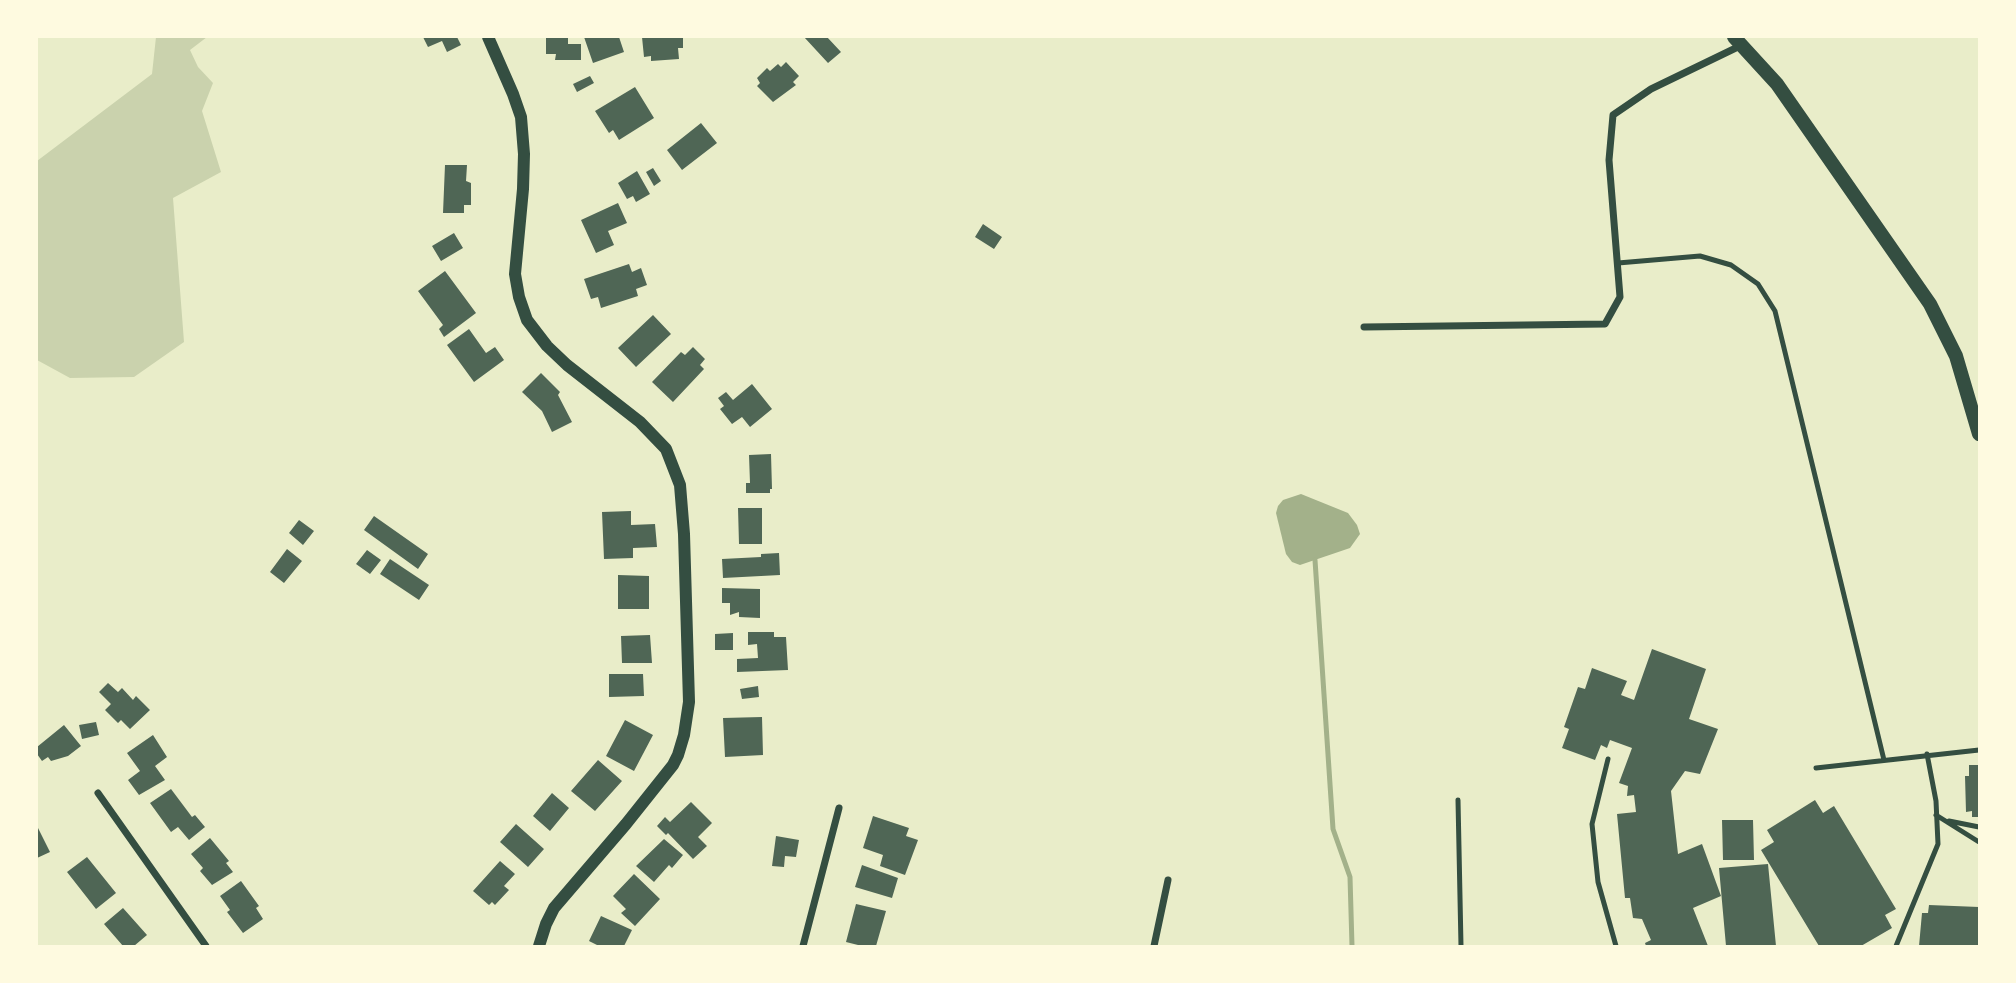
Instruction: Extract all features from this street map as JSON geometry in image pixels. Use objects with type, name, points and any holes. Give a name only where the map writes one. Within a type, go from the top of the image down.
[{"type":"main road","points":[[1742,39],[1777,84],[1930,304],[1956,356],[1979,434]]},
{"type":"street","points":[[488,37],[521,117],[523,189],[515,274],[519,298],[527,320],[547,346],[567,365],[660,440],[680,485],[684,534],[689,702],[678,755],[639,807],[554,908],[539,946]]},
{"type":"street","points":[[1364,327],[1605,324],[1620,297],[1609,160],[1613,115],[1651,89],[1742,39]]},
{"type":"street","points":[[98,793],[206,946]]},
{"type":"street","points":[[803,946],[839,808]]},
{"type":"street","points":[[1154,946],[1168,880]]},
{"type":"lane","points":[[1618,263],[1700,256],[1731,265],[1759,284],[1775,311],[1884,760]]},
{"type":"lane","points":[[1816,768],[1979,750]]},
{"type":"lane","points":[[1896,946],[1938,844],[1927,754]]},
{"type":"lane","points":[[1608,759],[1592,824],[1598,882],[1616,946]]},
{"type":"lane","points":[[1458,800],[1461,946]]},
{"type":"lane","points":[[1936,815],[1955,823],[1979,827]]},
{"type":"lane","points":[[1936,815],[1979,842]]},
{"type":"shaded area","points":[[156,37],[207,37],[190,50],[198,67],[213,83],[202,111],[221,172],[173,198],[184,342],[134,377],[70,378],[37,360],[37,161],[152,74]]},
{"type":"shaded area","points":[[1301,494],[1348,513],[1360,534],[1350,548],[1300,565],[1292,562],[1286,554],[1276,513],[1283,500]]},
{"type":"building","points":[[423,37],[457,37],[461,45],[447,52],[442,41],[428,47]]},
{"type":"building","points":[[546,37],[568,37],[568,44],[581,44],[581,60],[555,60],[556,54],[546,54]]},
{"type":"building","points":[[584,37],[619,37],[624,52],[593,63]]},
{"type":"building","points":[[642,37],[683,38],[683,48],[678,48],[679,59],[651,61],[651,56],[644,57]]},
{"type":"building","points":[[804,37],[827,37],[841,52],[828,63]]},
{"type":"building","points":[[786,62],[799,76],[793,82],[796,85],[773,102],[757,86],[760,83],[757,78],[767,68],[770,71],[778,64],[781,67]]},
{"type":"building","points":[[590,76],[594,83],[577,92],[573,84]]},
{"type":"building","points":[[635,87],[654,118],[619,140],[613,130],[609,133],[595,111]]},
{"type":"building","points":[[701,123],[717,143],[682,170],[667,150]]},
{"type":"building","points":[[445,165],[467,165],[466,181],[471,183],[471,205],[464,205],[464,213],[443,213]]},
{"type":"building","points":[[653,168],[661,181],[654,186],[646,172]]},
{"type":"building","points":[[637,171],[650,194],[636,202],[633,196],[627,199],[618,183]]},
{"type":"building","points":[[618,203],[627,223],[608,231],[614,245],[596,253],[581,220]]},
{"type":"building","points":[[983,224],[1002,237],[994,249],[975,237]]},
{"type":"building","points":[[454,233],[463,248],[441,261],[432,246]]},
{"type":"building","points":[[629,264],[632,272],[641,268],[647,285],[636,289],[638,296],[601,308],[598,297],[591,299],[584,279]]},
{"type":"building","points":[[445,271],[476,313],[444,337],[439,329],[443,325],[418,291]]},
{"type":"building","points":[[653,315],[671,334],[636,367],[618,348]]},
{"type":"building","points":[[469,329],[486,353],[495,347],[504,360],[474,382],[447,345]]},
{"type":"building","points":[[693,347],[705,359],[700,365],[704,369],[673,402],[652,382],[681,352],[685,355]]},
{"type":"building","points":[[541,373],[560,392],[558,395],[572,422],[552,432],[542,411],[522,392]]},
{"type":"building","points":[[752,384],[772,409],[750,427],[742,417],[732,424],[720,409],[724,406],[718,398],[726,392],[733,400]]},
{"type":"building","points":[[771,454],[770,493],[746,493],[746,483],[750,483],[749,455]]},
{"type":"building","points":[[738,508],[762,508],[762,544],[739,544]]},
{"type":"building","points":[[631,511],[631,525],[655,524],[657,547],[633,548],[633,558],[604,559],[602,512]]},
{"type":"building","points":[[374,516],[428,554],[418,569],[364,530]]},
{"type":"building","points":[[299,520],[314,531],[303,545],[289,533]]},
{"type":"building","points":[[287,549],[302,561],[284,583],[270,572]]},
{"type":"building","points":[[367,550],[381,560],[370,574],[356,564]]},
{"type":"building","points":[[779,553],[780,575],[723,578],[722,559]]},
{"type":"building","points":[[390,559],[429,585],[419,600],[380,574]]},
{"type":"building","points":[[618,575],[649,576],[649,609],[618,609]]},
{"type":"building","points":[[722,588],[760,589],[760,618],[739,617],[739,612],[730,615],[730,603],[722,603]]},
{"type":"building","points":[[748,632],[774,632],[774,637],[786,637],[788,670],[737,672],[737,659],[758,658],[757,644],[748,645]]},
{"type":"building","points":[[733,633],[733,650],[715,650],[715,634]]},
{"type":"building","points":[[650,635],[652,663],[622,663],[621,636]]},
{"type":"building","points":[[1652,649],[1706,669],[1689,719],[1718,729],[1700,774],[1685,771],[1671,791],[1678,854],[1702,844],[1721,896],[1693,908],[1708,946],[1646,946],[1645,943],[1651,940],[1642,919],[1633,918],[1630,898],[1625,898],[1617,814],[1636,812],[1634,795],[1627,796],[1628,786],[1619,783],[1632,748],[1610,740],[1607,748],[1601,745],[1595,760],[1562,748],[1569,729],[1564,727],[1578,687],[1585,689],[1592,668],[1627,681],[1621,695],[1634,700]]},
{"type":"building","points":[[609,674],[643,674],[644,696],[609,697]]},
{"type":"building","points":[[108,683],[118,692],[122,688],[133,700],[136,696],[150,710],[130,729],[121,720],[118,723],[105,710],[111,704],[99,692]]},
{"type":"building","points":[[758,686],[759,697],[742,699],[740,689]]},
{"type":"building","points":[[762,717],[763,755],[725,757],[723,718]]},
{"type":"building","points":[[625,720],[653,735],[634,771],[606,756]]},
{"type":"building","points":[[96,722],[99,735],[82,739],[79,725]]},
{"type":"building","points":[[64,725],[81,746],[68,756],[51,761],[48,757],[42,761],[37,754],[37,747]]},
{"type":"building","points":[[153,735],[167,757],[155,766],[165,780],[139,795],[128,780],[140,771],[127,753]]},
{"type":"building","points":[[598,760],[622,781],[595,811],[571,791]]},
{"type":"building","points":[[1969,765],[1979,765],[1979,817],[1972,817],[1972,811],[1966,812],[1965,776],[1969,776]]},
{"type":"building","points":[[171,789],[192,817],[195,815],[205,827],[189,840],[178,827],[171,832],[150,803]]},
{"type":"building","points":[[552,793],[569,808],[550,831],[533,816]]},
{"type":"building","points":[[1815,800],[1823,813],[1834,806],[1896,909],[1885,915],[1892,928],[1861,946],[1819,946],[1761,850],[1774,842],[1767,830]]},
{"type":"building","points":[[691,802],[712,823],[698,837],[707,846],[693,859],[668,833],[666,835],[657,826],[665,817],[670,822]]},
{"type":"building","points":[[873,816],[909,828],[906,836],[918,840],[905,875],[880,866],[883,855],[863,848]]},
{"type":"building","points":[[1722,820],[1753,820],[1754,860],[1723,860]]},
{"type":"building","points":[[516,824],[544,849],[528,867],[500,842]]},
{"type":"building","points":[[37,826],[50,852],[37,858]]},
{"type":"building","points":[[776,836],[799,840],[796,857],[785,856],[784,867],[772,866]]},
{"type":"building","points":[[210,838],[229,861],[226,863],[233,872],[212,885],[191,854]]},
{"type":"building","points":[[664,839],[683,855],[672,868],[669,865],[654,882],[636,866]]},
{"type":"building","points":[[87,857],[116,893],[96,909],[67,872]]},
{"type":"building","points":[[500,861],[515,874],[504,886],[509,890],[495,905],[492,902],[489,905],[473,891]]},
{"type":"building","points":[[1768,864],[1776,946],[1726,946],[1719,868]]},
{"type":"building","points":[[862,865],[898,878],[892,898],[855,887]]},
{"type":"building","points":[[634,874],[660,899],[635,926],[621,913],[626,909],[613,896]]},
{"type":"building","points":[[241,881],[259,906],[256,908],[263,919],[243,933],[227,912],[230,910],[220,896]]},
{"type":"building","points":[[856,904],[886,911],[876,946],[846,942]]},
{"type":"building","points":[[1929,905],[1979,907],[1978,946],[1919,946],[1922,913],[1928,913]]},
{"type":"building","points":[[123,908],[147,935],[134,946],[123,946],[104,924]]},
{"type":"building","points":[[601,916],[632,930],[624,946],[599,946],[589,941]]},
{"type":"waterway","points":[[1315,560],[1333,829],[1350,877],[1352,946]]}]
